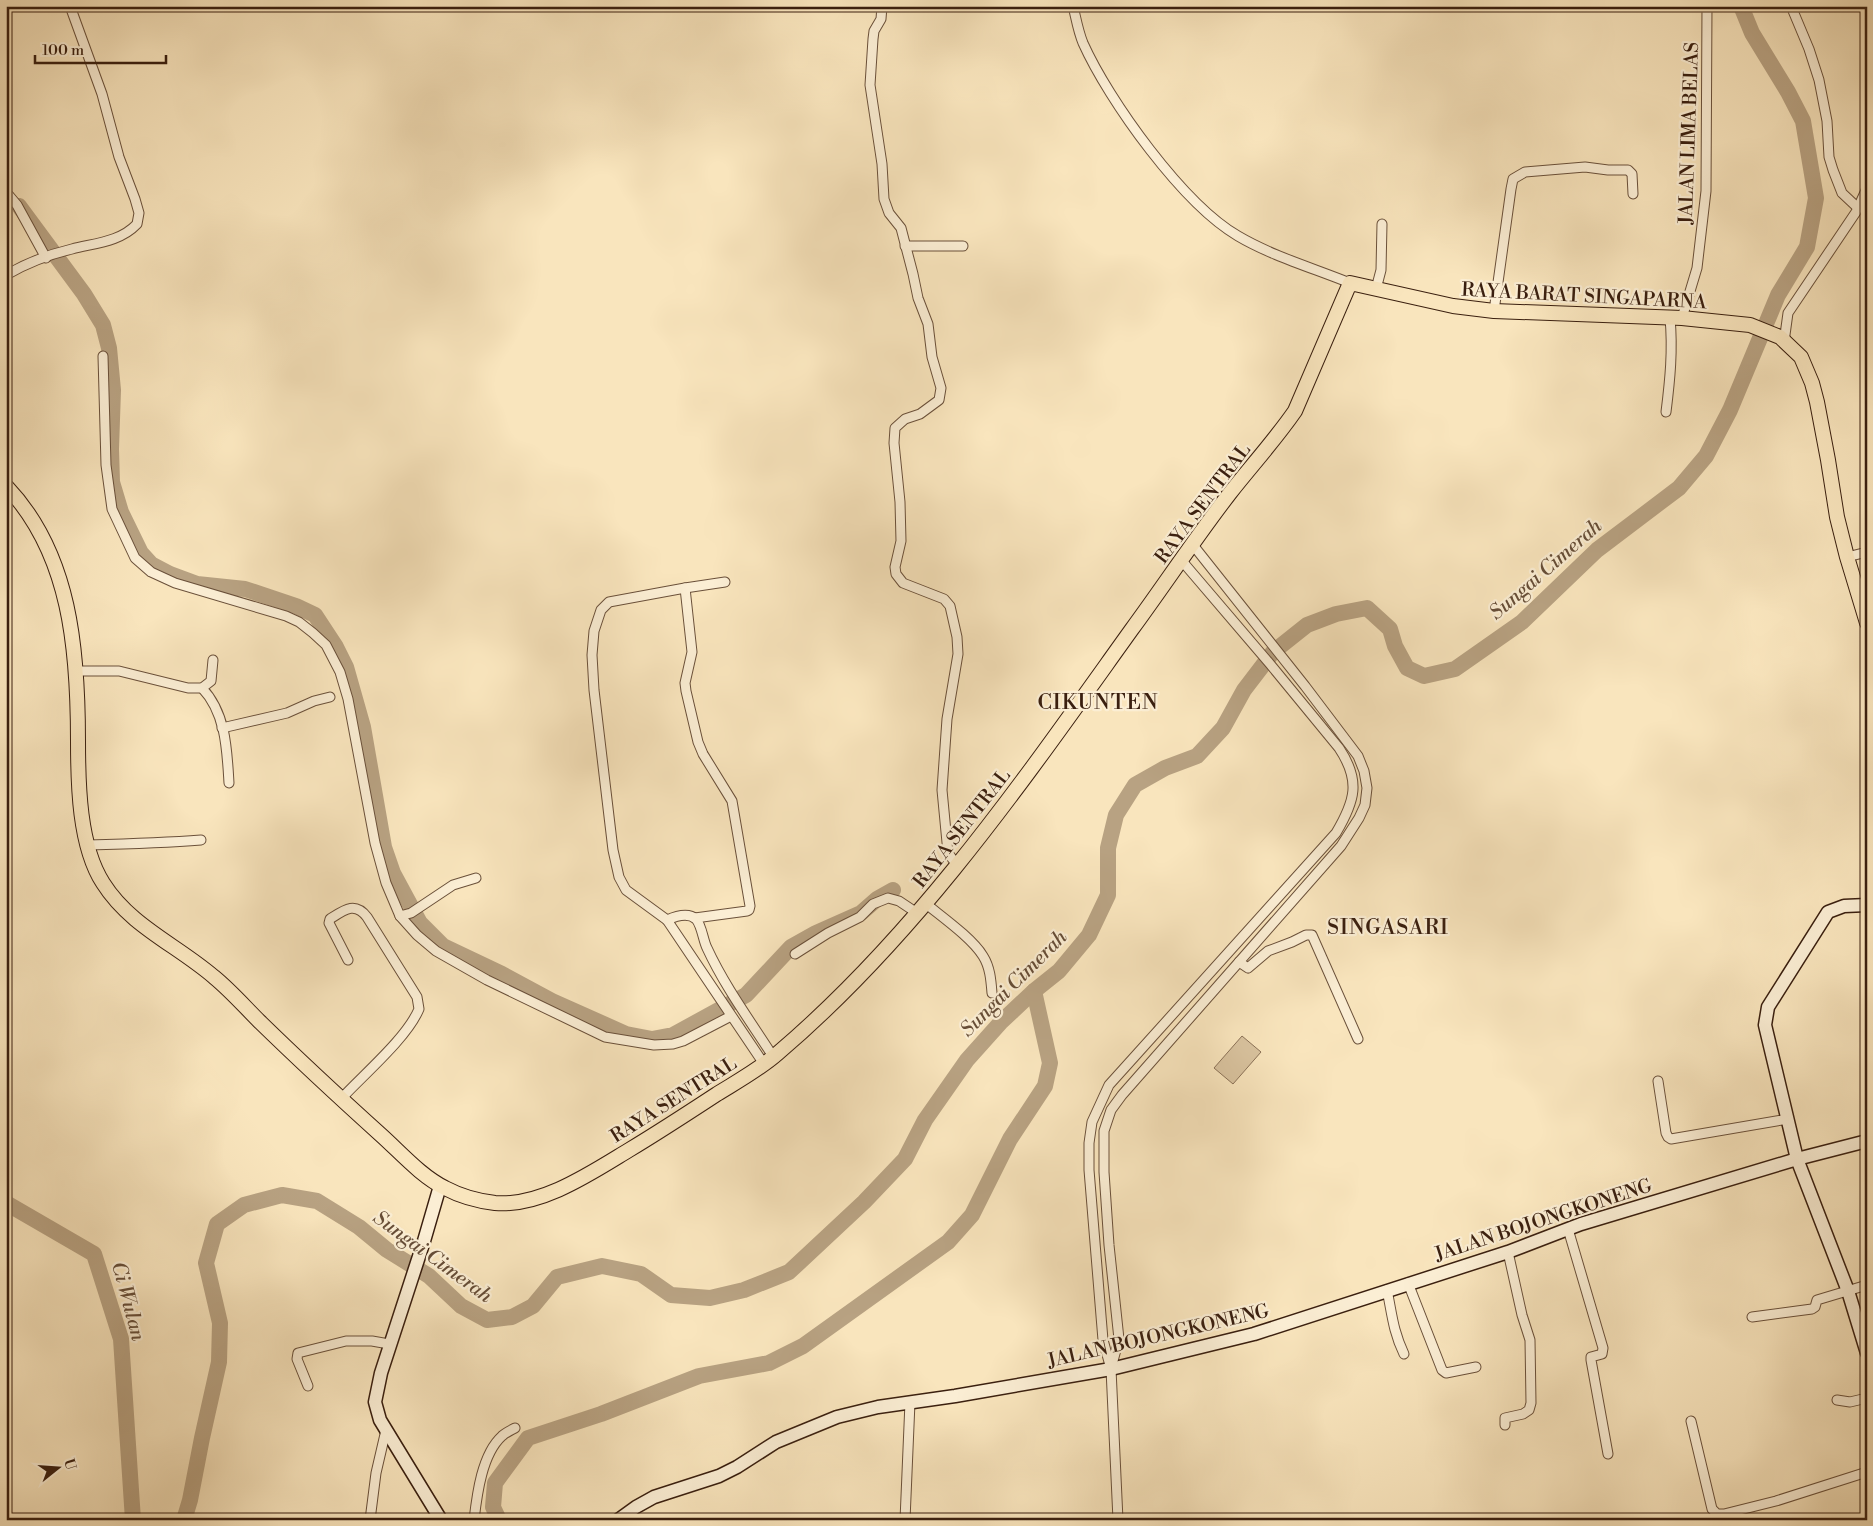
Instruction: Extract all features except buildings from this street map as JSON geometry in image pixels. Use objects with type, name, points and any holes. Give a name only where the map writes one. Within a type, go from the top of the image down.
[{"type":"main road","name":"RAYA BARAT SINGAPARNA","points":[[1350,283],[1453,306],[1494,310],[1676,318],[1750,325],[1782,339],[1795,350],[1805,364],[1817,402],[1837,517],[1847,558]]},
{"type":"main road","name":"RAYA SENTRAL","points":[[6,486],[24,506],[42,534],[56,569],[70,620],[76,671],[79,792],[88,845],[96,872],[105,887],[125,912],[214,977],[341,1099],[440,1186],[460,1195],[501,1204],[547,1194],[647,1140],[769,1061],[846,992],[957,865],[1040,757],[1229,495],[1295,411],[1350,283]]},
{"type":"main road","points":[[1847,558],[1867,623]]},
{"type":"main road","points":[[1867,905],[1844,906],[1828,912],[1768,1007],[1765,1025],[1797,1159],[1848,1291],[1867,1353]]},
{"type":"main road","name":"JALAN BOJONGKONENG","points":[[618,1520],[654,1497],[697,1484],[737,1467],[776,1442],[837,1417],[863,1409],[1111,1369],[1254,1334],[1508,1252],[1568,1229],[1797,1159],[1867,1141]]},
{"type":"main road","points":[[440,1186],[424,1241],[389,1344],[375,1402],[376,1410],[386,1430],[441,1520]]},
{"type":"street","points":[[6,275],[20,266],[124,235],[137,224],[139,212],[131,185],[119,157],[102,94],[70,6]]},
{"type":"street","points":[[882,6],[881,19],[874,31],[871,54],[871,97],[882,164],[884,199],[889,213],[900,228],[918,298],[928,324],[932,357],[941,388],[939,400],[920,414],[904,419],[895,428],[894,443],[899,490],[901,541],[895,567],[896,574],[903,583],[944,599],[950,606],[957,636],[958,654],[947,719],[942,790],[948,853],[957,865]]},
{"type":"street","points":[[1073,6],[1078,30],[1088,54],[1122,110],[1160,162],[1210,216],[1237,236],[1259,247],[1350,283]]},
{"type":"street","name":"JALAN LIMA BELAS","points":[[1676,318],[1697,268],[1706,191],[1708,6]]},
{"type":"street","points":[[1791,6],[1809,49],[1819,80],[1827,121],[1829,157],[1833,170],[1842,193],[1858,208]]},
{"type":"street","points":[[1494,310],[1510,189],[1514,179],[1525,172],[1585,167],[1628,170],[1632,174],[1633,194]]},
{"type":"street","points":[[1782,339],[1788,313],[1858,208],[1867,188]]},
{"type":"street","points":[[6,192],[50,257]]},
{"type":"street","points":[[1376,289],[1381,270],[1382,224]]},
{"type":"street","points":[[905,246],[963,246]]},
{"type":"street","points":[[1666,412],[1676,318]]},
{"type":"street","points":[[103,356],[106,465],[112,509],[135,558],[151,572],[175,583],[286,616],[299,622],[326,645],[340,672],[348,699],[375,843],[386,883],[400,916],[417,935],[436,951],[487,980],[605,1037],[654,1045],[673,1044],[683,1041],[727,1010]]},
{"type":"street","points":[[1111,1369],[1119,1339],[1109,1245],[1104,1172],[1104,1131],[1111,1110],[1122,1095],[1341,846],[1365,805],[1367,788],[1364,771],[1358,756],[1193,545]]},
{"type":"street","points":[[1847,558],[1867,552]]},
{"type":"street","points":[[1118,1520],[1111,1369],[1103,1340],[1089,1170],[1092,1122],[1109,1085],[1336,833],[1349,812],[1353,793],[1352,776],[1347,761],[1270,664],[1182,561]]},
{"type":"street","points":[[725,582],[609,602],[601,610],[594,630],[592,655],[594,690],[613,850],[619,877],[626,890],[667,920],[727,1010],[769,1061]]},
{"type":"street","points":[[667,920],[675,916],[685,915],[695,918],[747,911],[750,906],[732,801],[703,754],[698,742],[686,691],[685,683],[692,652],[685,588]]},
{"type":"street","points":[[1270,664],[1280,656]]},
{"type":"street","points":[[76,671],[119,671],[188,688],[202,688],[211,681],[213,660]]},
{"type":"street","points":[[202,688],[216,706],[227,753],[229,783]]},
{"type":"street","points":[[222,728],[287,713],[314,701],[330,697]]},
{"type":"street","points":[[88,845],[156,844],[201,840]]},
{"type":"street","points":[[1301,874],[1309,882]]},
{"type":"street","points":[[400,916],[420,908],[453,885],[476,878]]},
{"type":"street","points":[[795,954],[828,933],[860,917],[873,904],[888,898],[921,908],[976,947],[983,956],[990,974],[992,993]]},
{"type":"street","points":[[341,1099],[397,1040],[419,1009],[417,997],[367,917],[362,910],[357,908],[342,911],[330,918],[329,923],[348,960]]},
{"type":"street","points":[[695,918],[706,948],[769,1061]]},
{"type":"street","points":[[1238,962],[1248,968],[1268,952],[1306,935],[1312,935],[1358,1039]]},
{"type":"street","points":[[690,957],[706,948]]},
{"type":"street","points":[[1200,984],[1210,994]]},
{"type":"street","points":[[1658,1081],[1666,1133],[1671,1139],[1788,1119]]},
{"type":"street","points":[[1568,1229],[1603,1348],[1602,1354],[1591,1357],[1591,1360],[1608,1454]]},
{"type":"street","points":[[1095,1246],[1109,1245]]},
{"type":"street","points":[[1505,1425],[1507,1417],[1523,1414],[1529,1410],[1531,1403],[1530,1340],[1522,1315],[1508,1252]]},
{"type":"street","points":[[1408,1284],[1442,1370],[1446,1372],[1476,1367]]},
{"type":"street","points":[[1752,1317],[1814,1308],[1817,1300],[1867,1285]]},
{"type":"street","points":[[1387,1290],[1394,1331],[1404,1354]]},
{"type":"street","points":[[308,1386],[297,1359],[298,1353],[346,1341],[389,1344]]},
{"type":"street","points":[[1838,1400],[1850,1402],[1867,1398]]},
{"type":"street","points":[[905,1520],[910,1402]]},
{"type":"street","points":[[1691,1421],[1712,1509],[1717,1514],[1724,1514],[1776,1501],[1867,1472]]},
{"type":"street","points":[[474,1520],[482,1474],[487,1459],[502,1436],[515,1428]]},
{"type":"street","points":[[370,1520],[376,1473],[386,1430]]},
{"type":"shaded area","points":[[1242,1036],[1261,1052],[1233,1084],[1214,1068]]},
{"type":"waterway","name":"Sungai Cimerah","points":[[184,1520],[190,1500],[219,1362],[220,1323],[206,1263],[217,1224],[244,1205],[282,1195],[317,1201],[359,1227],[387,1250],[429,1276],[461,1306],[487,1320],[512,1317],[533,1306],[557,1277],[602,1266],[641,1274],[671,1295],[710,1298],[744,1290],[789,1272],[864,1202],[905,1159],[925,1120],[967,1060],[1001,1022],[1059,971],[1089,935],[1108,895],[1108,848],[1116,815],[1135,785],[1165,768],[1197,756],[1223,728],[1244,690],[1273,652],[1307,625],[1336,614],[1367,608],[1390,629],[1395,646],[1407,668],[1424,676],[1455,669],[1522,622],[1597,550],[1679,488],[1706,456],[1730,410],[1778,295],[1807,247],[1816,198],[1803,121],[1788,92],[1752,33],[1741,6]]},
{"type":"waterway","points":[[19,206],[84,294],[103,325],[109,348],[113,390],[112,482],[121,512],[141,553],[151,564],[170,574],[197,584],[245,589],[296,606],[315,615],[336,647],[346,667],[363,727],[384,847],[393,873],[420,923],[443,946],[502,974],[552,1001],[626,1034],[652,1039],[673,1035],[746,995],[791,947],[816,933],[861,913],[877,899],[893,890]]},
{"type":"waterway","points":[[499,1520],[493,1507],[495,1483],[528,1438],[601,1414],[699,1376],[769,1363],[803,1346],[948,1242],[972,1215],[1010,1139],[1045,1086],[1050,1063],[1034,991]]},
{"type":"waterway","name":"Ci Wulan","points":[[6,1203],[94,1254],[121,1339],[133,1520]]},
{"type":"district","name":"CIKUNTEN","points":[[1098,702]]},
{"type":"district","name":"SINGASARI","points":[[1388,927]]}]
